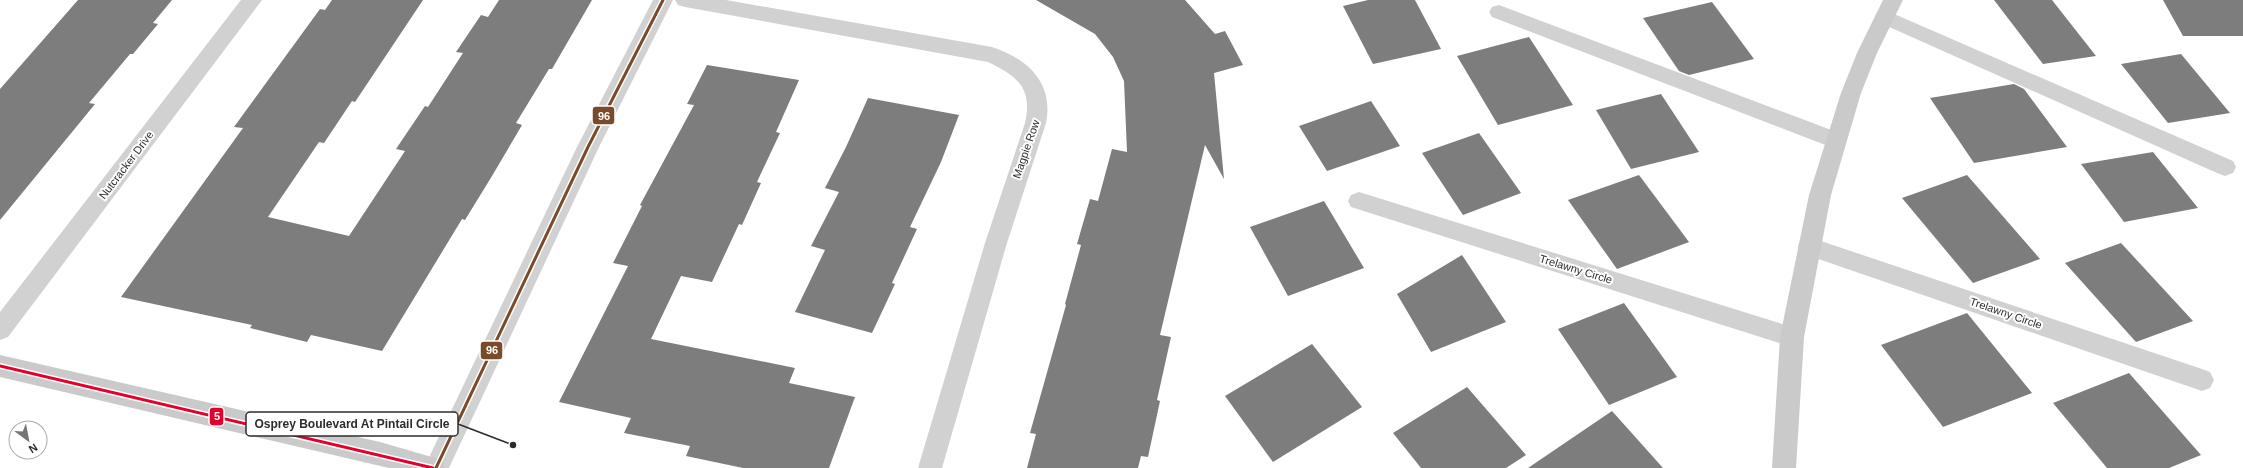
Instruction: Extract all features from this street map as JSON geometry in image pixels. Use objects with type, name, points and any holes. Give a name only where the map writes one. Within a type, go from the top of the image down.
[{"type":"street","name":"Nutcracker Drive","points":[[0,330],[252,0]]},
{"type":"street","points":[[0,366],[380,454],[434,468],[588,147],[663,0]]},
{"type":"street","name":"Magpie Row","points":[[686,0],[992,55],[1013,65],[1028,79],[1037,97],[1038,114],[1019,168],[930,468]]},
{"type":"street","points":[[1784,468],[1792,337],[1809,246],[1836,140],[1867,53],[1889,8],[2225,167]]},
{"type":"street","points":[[1500,12],[1836,140]]},
{"type":"street","name":"Trelawny Circle","points":[[1359,201],[1792,337]]},
{"type":"street","name":"Trelawny Circle","points":[[1809,246],[2202,380]]},
{"type":"building","points":[[78,0],[172,0],[153,23],[158,24],[133,54],[130,54],[89,103],[95,104],[0,220],[0,89]]},
{"type":"building","points":[[332,0],[423,0],[355,102],[352,101],[324,143],[319,142],[268,217],[349,236],[405,151],[396,149],[425,106],[428,107],[463,53],[456,52],[481,15],[488,17],[499,0],[592,0],[552,69],[549,69],[516,123],[522,125],[492,176],[465,220],[462,219],[382,351],[311,335],[307,342],[250,328],[252,325],[121,297],[243,128],[234,127],[320,9],[325,10]]},
{"type":"building","points":[[1036,0],[1185,0],[1215,34],[1225,31],[1243,65],[1214,73],[1224,179],[1205,145],[1160,335],[1171,337],[1157,400],[1160,401],[1148,457],[1141,456],[1138,468],[1027,468],[1036,434],[1030,433],[1066,305],[1065,304],[1081,245],[1077,244],[1090,199],[1098,201],[1112,149],[1127,152],[1124,81],[1113,57],[1095,34]]},
{"type":"building","points":[[1368,0],[1415,0],[1441,49],[1373,64],[1343,6]]},
{"type":"building","points":[[1994,0],[2052,0],[2096,56],[2043,64]]},
{"type":"building","points":[[2163,0],[2243,0],[2243,36],[2183,36]]},
{"type":"building","points":[[1712,2],[1754,59],[1689,75],[1679,71],[1643,18]]},
{"type":"building","points":[[1529,37],[1573,105],[1498,125],[1457,56]]},
{"type":"building","points":[[2181,54],[2230,113],[2168,123],[2121,64]]},
{"type":"building","points":[[707,65],[799,80],[776,132],[780,133],[757,182],[761,183],[742,225],[739,224],[712,282],[681,276],[651,339],[795,368],[789,383],[855,397],[829,468],[743,468],[686,456],[690,446],[624,433],[631,418],[559,402],[628,266],[613,263],[642,206],[640,205],[694,105],[687,104]]},
{"type":"building","points":[[2014,84],[2024,89],[2067,147],[1974,163],[1930,98]]},
{"type":"building","points":[[1661,94],[1699,152],[1631,169],[1596,110]]},
{"type":"building","points":[[868,98],[959,115],[941,162],[910,227],[917,229],[892,283],[895,284],[872,333],[795,312],[825,250],[811,246],[839,192],[825,188],[846,147]]},
{"type":"building","points":[[1371,101],[1400,146],[1327,171],[1299,126]]},
{"type":"building","points":[[1479,133],[1521,193],[1463,215],[1422,153]]},
{"type":"building","points":[[2153,152],[2198,208],[2124,222],[2081,164]]},
{"type":"building","points":[[1639,175],[1689,242],[1617,269],[1568,200]]},
{"type":"building","points":[[1967,175],[2040,259],[1973,283],[1902,198]]},
{"type":"building","points":[[1324,201],[1364,268],[1288,296],[1250,227]]},
{"type":"building","points":[[2121,243],[2193,321],[2136,342],[2065,263]]},
{"type":"building","points":[[1462,255],[1506,322],[1431,352],[1397,294]]},
{"type":"building","points":[[1624,303],[1677,377],[1609,405],[1558,329]]},
{"type":"building","points":[[1967,313],[2032,393],[1943,427],[1881,345]]},
{"type":"building","points":[[1312,344],[1362,407],[1273,462],[1225,396]]},
{"type":"building","points":[[2129,373],[2201,455],[2169,468],[2107,468],[2053,403]]},
{"type":"building","points":[[1467,387],[1526,455],[1506,468],[1421,468],[1393,433]]},
{"type":"building","points":[[1612,411],[1663,468],[1528,468]]},
{"type":"transit line","name":"96","points":[[436,468],[588,147],[663,0]]},
{"type":"transit line","name":"5","points":[[0,366],[380,454],[433,468]]},
{"type":"place","name":"Osprey Boulevard At Pintail Circle","points":[[513,445]]}]
